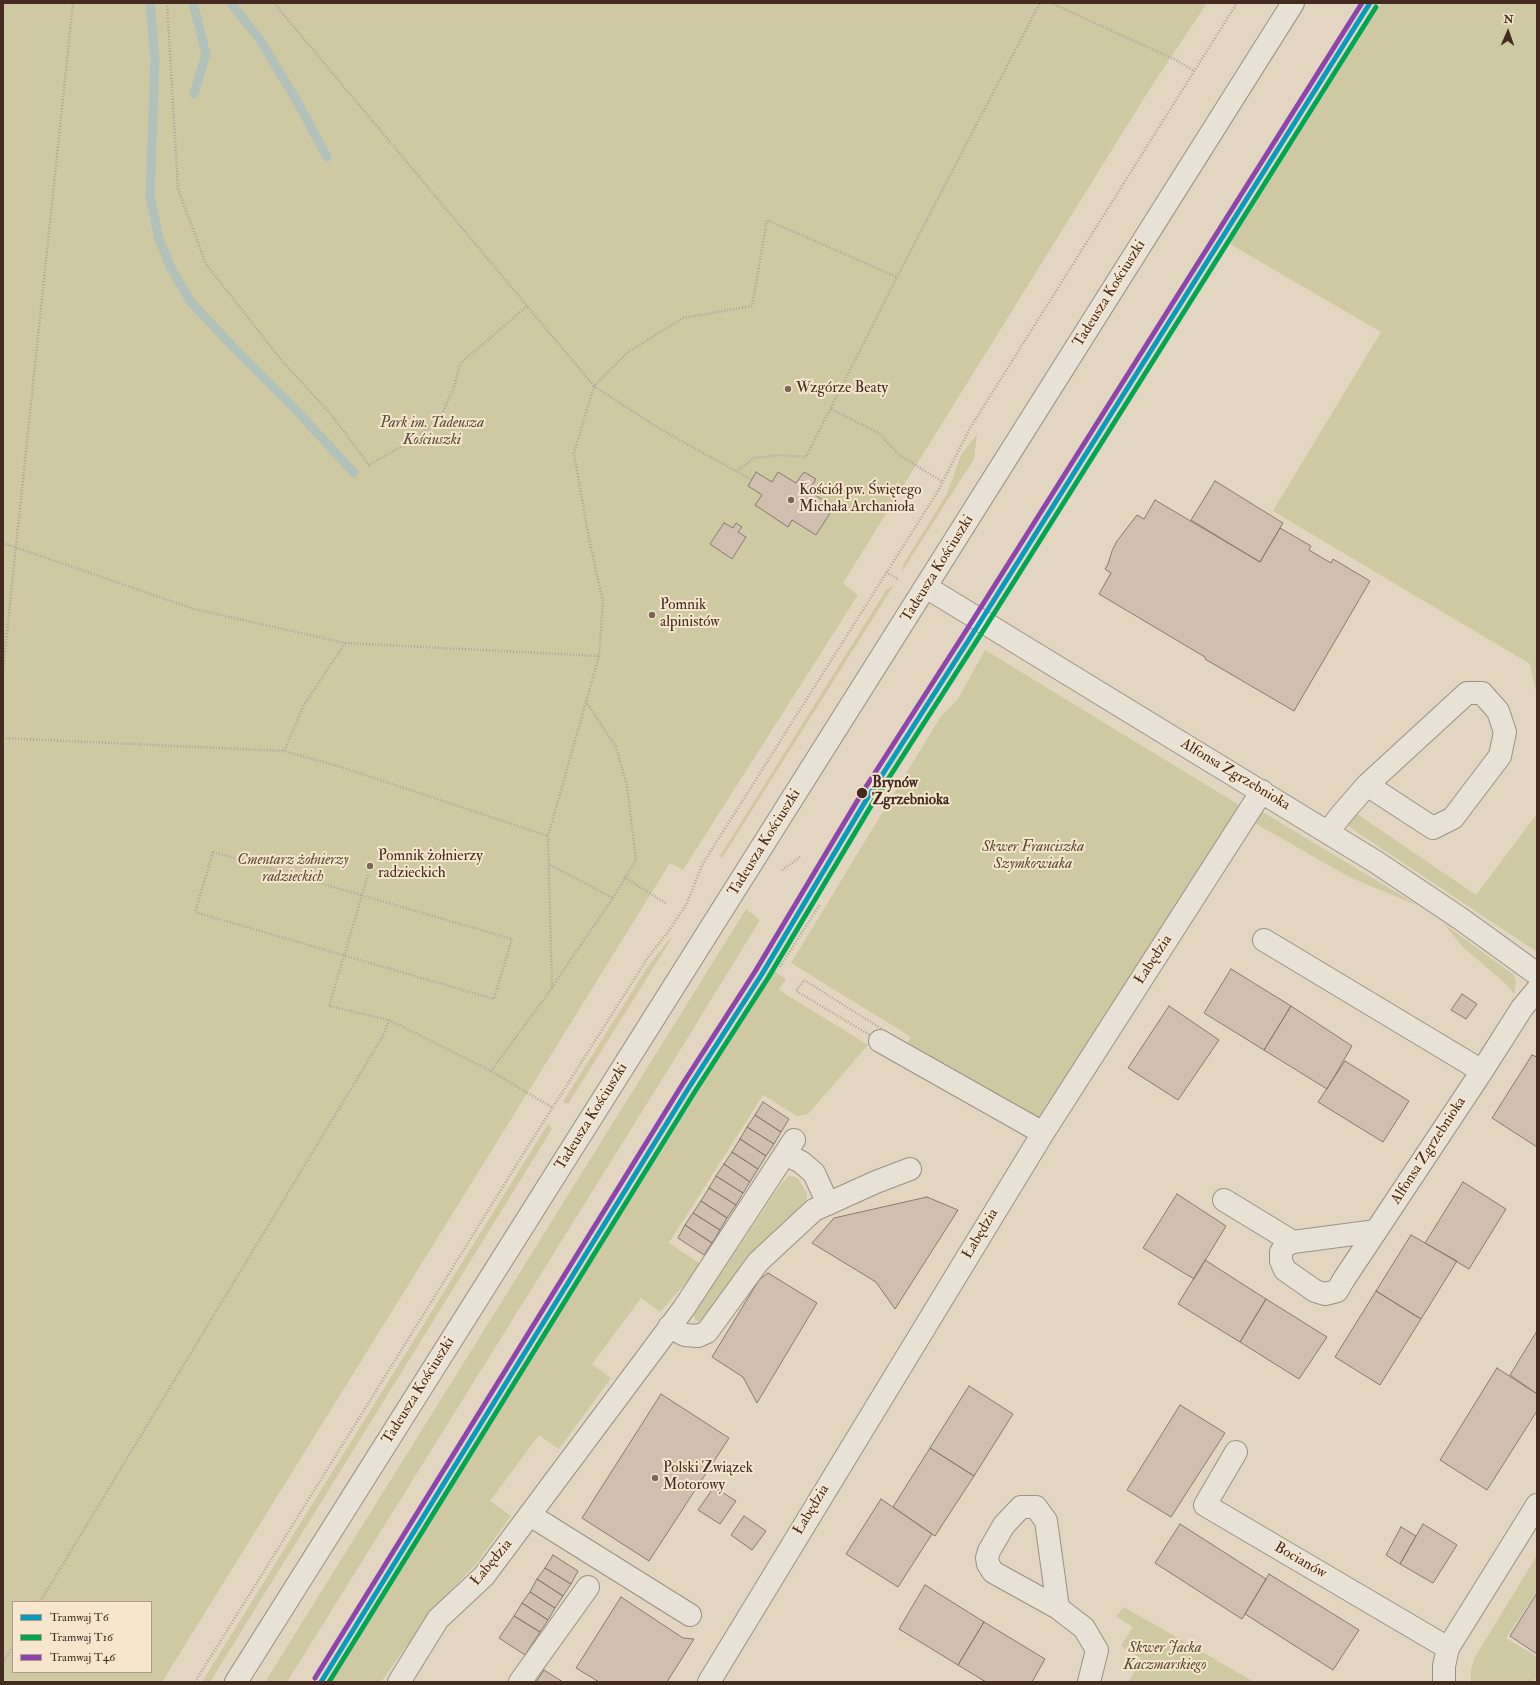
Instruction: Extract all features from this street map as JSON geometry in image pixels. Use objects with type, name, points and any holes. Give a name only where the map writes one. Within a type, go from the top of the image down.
[{"type":"street","name":"Tadeusza Kościuszki","points":[[236,1682],[1293,3]]},
{"type":"street","name":"Alfonsa Zgrzebnioka","points":[[926,587],[1328,832],[1416,888],[1537,974]]},
{"type":"street","points":[[1328,832],[1340,814],[1367,785],[1467,693],[1482,693],[1498,711],[1505,732],[1500,756],[1453,818],[1433,828],[1367,785]]},
{"type":"street","name":"Łabędzia","points":[[709,1682],[1043,1133],[1234,837],[1262,791]]},
{"type":"street","points":[[1264,940],[1482,1071]]},
{"type":"street","name":"Alfonsa Zgrzebnioka","points":[[1293,1242],[1285,1246],[1282,1252],[1281,1261],[1285,1270],[1315,1291],[1325,1294],[1337,1291],[1522,1008],[1537,990]]},
{"type":"street","points":[[884,1037],[1043,1133]]},
{"type":"street","name":"Łabędzia","points":[[399,1682],[438,1619],[484,1576],[684,1308],[790,1147],[800,1162],[814,1173],[828,1204]]},
{"type":"street","points":[[669,1327],[685,1335],[698,1336],[707,1332],[758,1262],[814,1210],[910,1169]]},
{"type":"street","points":[[1224,1200],[1293,1242],[1376,1232]]},
{"type":"street","name":"Bocianów","points":[[1236,1452],[1205,1505],[1448,1648]]},
{"type":"street","points":[[1444,1682],[1444,1666],[1448,1648],[1537,1505]]},
{"type":"street","points":[[530,1514],[690,1615]]},
{"type":"street","points":[[520,1682],[588,1587]]},
{"type":"street","points":[[1058,1608],[1084,1628],[1097,1650],[1090,1682]]},
{"type":"path","points":[[3,670],[72,3]]},
{"type":"path","points":[[167,3],[178,190],[206,264],[282,361],[330,413],[369,465],[416,438],[440,418],[454,387],[460,364],[527,306]]},
{"type":"path","points":[[274,3],[594,386],[660,429],[752,480]]},
{"type":"path","points":[[737,471],[754,458],[779,455],[806,457],[897,276],[1040,3]]},
{"type":"path","points":[[1051,3],[1176,60],[1194,71]]},
{"type":"path","points":[[195,1682],[649,956],[673,925],[687,903],[690,892],[702,865],[942,482],[970,428],[1237,3]]},
{"type":"path","points":[[552,988],[548,836],[599,656],[603,602],[588,534],[574,453],[594,386],[628,352],[683,318],[752,306],[767,220],[897,276]]},
{"type":"path","points":[[831,409],[879,433],[899,455],[942,482]]},
{"type":"path","points":[[3,543],[194,609],[345,643],[599,656]]},
{"type":"path","points":[[284,750],[304,705],[345,643]]},
{"type":"path","points":[[491,1071],[552,988],[613,898],[624,877],[636,860],[627,786],[616,746],[586,702]]},
{"type":"path","points":[[3,738],[284,750],[341,767],[548,836]]},
{"type":"path","points":[[213,852],[362,896],[512,939],[494,999],[195,912],[213,852]]},
{"type":"path","points":[[783,868],[800,857]]},
{"type":"path","points":[[549,865],[613,898]]},
{"type":"path","points":[[368,875],[329,1006],[389,1020],[491,1071],[553,1108]]},
{"type":"path","points":[[624,877],[667,904]]},
{"type":"path","points":[[780,967],[820,904]]},
{"type":"path","points":[[804,980],[884,1037],[796,991],[804,980]]},
{"type":"path","points":[[41,1601],[383,1036],[389,1020]]},
{"type":"path","points":[[3,1662],[12,1648]]},
{"type":"green space","name":"Park im. Tadeusza Kościuszki","points":[[3,3],[1207,3],[1151,87],[843,583],[858,595],[683,870],[670,863],[162,1682],[3,1682]]},
{"type":"green space","points":[[1382,3],[1537,3],[1537,696],[1530,664],[1273,511],[1381,332],[1230,244]]},
{"type":"green space","points":[[977,434],[974,459],[901,573],[904,563],[947,494],[961,455]]},
{"type":"green space","points":[[894,585],[722,858],[720,856],[886,590]]},
{"type":"green space","name":"Skwer Franciszka Szymkowiaka","points":[[985,650],[1244,808],[1041,1125],[906,1046],[911,1037],[791,963],[941,716],[958,699]]},
{"type":"green space","points":[[1261,811],[1417,905],[1349,877],[1253,822]]},
{"type":"green space","points":[[1357,814],[1476,895],[1537,814],[1537,952],[1348,826]]},
{"type":"green space","points":[[746,909],[760,920],[666,1073],[287,1682],[265,1682]]},
{"type":"green space","points":[[1444,924],[1514,975],[1516,982],[1514,994],[1504,982],[1464,948]]},
{"type":"green space","points":[[672,938],[568,1104],[563,1102],[648,966]]},
{"type":"green space","points":[[774,971],[786,979],[779,990],[868,1045],[808,1114],[797,1116],[763,1095],[669,1243],[702,1265],[660,1312],[641,1298],[592,1364],[611,1378],[559,1449],[539,1435],[490,1501],[511,1516],[476,1564],[434,1608],[381,1682],[329,1682]]},
{"type":"green space","points":[[548,1124],[552,1129],[210,1682],[202,1682]]},
{"type":"green space","points":[[789,1176],[795,1177],[799,1180],[807,1194],[807,1202],[704,1319],[699,1321],[695,1320],[694,1314],[781,1184]]},
{"type":"green space","points":[[1537,1555],[1537,1591],[1506,1638],[1537,1657],[1537,1676],[1533,1682],[1471,1682],[1471,1671],[1474,1659]]},
{"type":"green space","name":"Skwer Jacka Kaczmarskiego","points":[[1124,1607],[1254,1682],[1128,1682],[1142,1659],[1121,1646],[1133,1627],[1116,1616]]},
{"type":"building","name":"Kościół pw. Świętego Michała Archanioła","points":[[756,472],[772,482],[778,472],[796,483],[804,472],[816,479],[809,491],[834,507],[816,535],[792,520],[788,527],[755,505],[762,495],[748,486]]},
{"type":"building","points":[[1215,481],[1283,523],[1260,562],[1191,520]]},
{"type":"building","points":[[1155,500],[1260,562],[1280,528],[1311,546],[1309,550],[1331,563],[1333,559],[1370,581],[1294,711],[1205,659],[1205,657],[1099,594],[1111,573],[1105,569],[1117,541],[1137,515],[1144,519]]},
{"type":"building","points":[[724,523],[733,528],[736,523],[742,527],[738,532],[746,537],[732,559],[710,544]]},
{"type":"building","points":[[1231,969],[1291,1006],[1264,1050],[1204,1013]]},
{"type":"building","points":[[1462,994],[1477,1004],[1466,1019],[1451,1010]]},
{"type":"building","points":[[1169,1006],[1219,1040],[1178,1100],[1128,1068]]},
{"type":"building","points":[[1291,1006],[1352,1046],[1327,1089],[1264,1050]]},
{"type":"building","points":[[1532,1055],[1537,1057],[1537,1147],[1492,1118]]},
{"type":"building","points":[[1345,1061],[1409,1101],[1383,1142],[1318,1102]]},
{"type":"building","points":[[763,1102],[789,1119],[781,1132],[755,1115]]},
{"type":"building","points":[[755,1115],[781,1132],[774,1144],[747,1127]]},
{"type":"building","points":[[747,1127],[774,1144],[766,1156],[740,1139]]},
{"type":"building","points":[[740,1139],[766,1156],[758,1169],[732,1152]]},
{"type":"building","points":[[732,1152],[758,1169],[750,1182],[724,1164]]},
{"type":"building","points":[[724,1164],[750,1182],[743,1193],[716,1176]]},
{"type":"building","points":[[716,1176],[743,1193],[736,1205],[709,1188]]},
{"type":"building","points":[[1463,1182],[1506,1209],[1469,1269],[1425,1243]]},
{"type":"building","points":[[709,1188],[736,1205],[727,1218],[701,1201]]},
{"type":"building","points":[[1177,1194],[1226,1226],[1194,1279],[1143,1248]]},
{"type":"building","points":[[927,1197],[958,1210],[895,1309],[876,1282],[812,1243],[834,1218]]},
{"type":"building","points":[[701,1201],[727,1218],[720,1230],[693,1213]]},
{"type":"building","points":[[693,1213],[720,1230],[712,1243],[685,1225]]},
{"type":"building","points":[[685,1225],[712,1243],[704,1255],[678,1238]]},
{"type":"building","points":[[1411,1235],[1457,1261],[1421,1319],[1376,1291]]},
{"type":"building","points":[[1205,1260],[1266,1299],[1240,1342],[1178,1304]]},
{"type":"building","points":[[768,1273],[817,1303],[757,1403],[743,1377],[712,1357],[759,1280]]},
{"type":"building","points":[[1376,1291],[1421,1319],[1380,1385],[1335,1357]]},
{"type":"building","points":[[1266,1299],[1327,1337],[1299,1379],[1240,1342]]},
{"type":"building","points":[[1537,1331],[1537,1394],[1510,1375]]},
{"type":"building","points":[[1497,1368],[1537,1394],[1537,1411],[1487,1490],[1440,1460]]},
{"type":"building","points":[[969,1386],[1013,1414],[974,1476],[930,1448]]},
{"type":"building","name":"Polski Związek Motorowy","points":[[661,1394],[729,1438],[649,1561],[582,1518]]},
{"type":"building","points":[[1180,1405],[1225,1433],[1171,1517],[1127,1490]]},
{"type":"building","points":[[930,1448],[974,1476],[935,1536],[893,1507]]},
{"type":"building","points":[[714,1487],[736,1501],[720,1524],[698,1510]]},
{"type":"building","points":[[881,1499],[932,1534],[898,1587],[846,1554]]},
{"type":"building","points":[[744,1516],[766,1531],[752,1550],[731,1535]]},
{"type":"building","points":[[1180,1524],[1266,1579],[1242,1619],[1155,1563]]},
{"type":"building","points":[[1423,1524],[1457,1545],[1433,1583],[1400,1564]]},
{"type":"building","points":[[1401,1527],[1416,1536],[1400,1564],[1386,1555]]},
{"type":"building","points":[[553,1555],[578,1571],[571,1584],[545,1568]]},
{"type":"building","points":[[545,1568],[571,1584],[563,1596],[537,1579]]},
{"type":"building","points":[[1269,1574],[1359,1630],[1333,1670],[1245,1614]]},
{"type":"building","points":[[537,1579],[563,1596],[555,1608],[530,1592]]},
{"type":"building","points":[[925,1585],[984,1622],[958,1665],[899,1629]]},
{"type":"building","points":[[530,1592],[555,1608],[548,1620],[522,1603]]},
{"type":"building","points":[[1537,1593],[1537,1654],[1510,1636]]},
{"type":"building","points":[[621,1597],[683,1638],[694,1639],[667,1682],[599,1682],[576,1668]]},
{"type":"building","points":[[522,1603],[548,1620],[540,1632],[514,1616]]},
{"type":"building","points":[[514,1616],[540,1632],[525,1655],[499,1638]]},
{"type":"building","points":[[984,1622],[1045,1659],[1032,1682],[986,1682],[958,1665]]},
{"type":"building","points":[[544,1670],[563,1682],[536,1682]]},
{"type":"waterway","points":[[150,3],[155,59],[150,196],[159,239],[171,268],[190,301],[235,349],[298,412],[354,473]]},
{"type":"waterway","points":[[193,3],[206,54],[194,94]]},
{"type":"waterway","points":[[231,3],[260,40],[297,101],[327,157]]},
{"type":"tram line","name":"T46","points":[[315,1678],[682,1085],[756,970],[862,793],[1362,3]]},
{"type":"tram line","name":"T6","points":[[321,1682],[688,1089],[762,974],[868,797],[970,638],[1370,3]]},
{"type":"tram line","name":"T16","points":[[329,1682],[694,1093],[768,978],[874,801],[976,642],[1376,7]]},
{"type":"place","name":"Wzgórze Beaty","points":[[788,389]]},
{"type":"place","name":"Kościół pw. Świętego Michała Archanioła","points":[[791,500]]},
{"type":"place","name":"Pomnik alpinistów","points":[[652,615]]},
{"type":"place","name":"Brynów Zgrzebnioka","points":[[862,793]]},
{"type":"place","name":"Pomnik żołnierzy radzieckich","points":[[370,866]]},
{"type":"place","name":"Polski Związek Motorowy","points":[[655,1478]]},
{"type":"park label","name":"Cmentarz żołnierzy radzieckich","points":[[293,870]]}]
